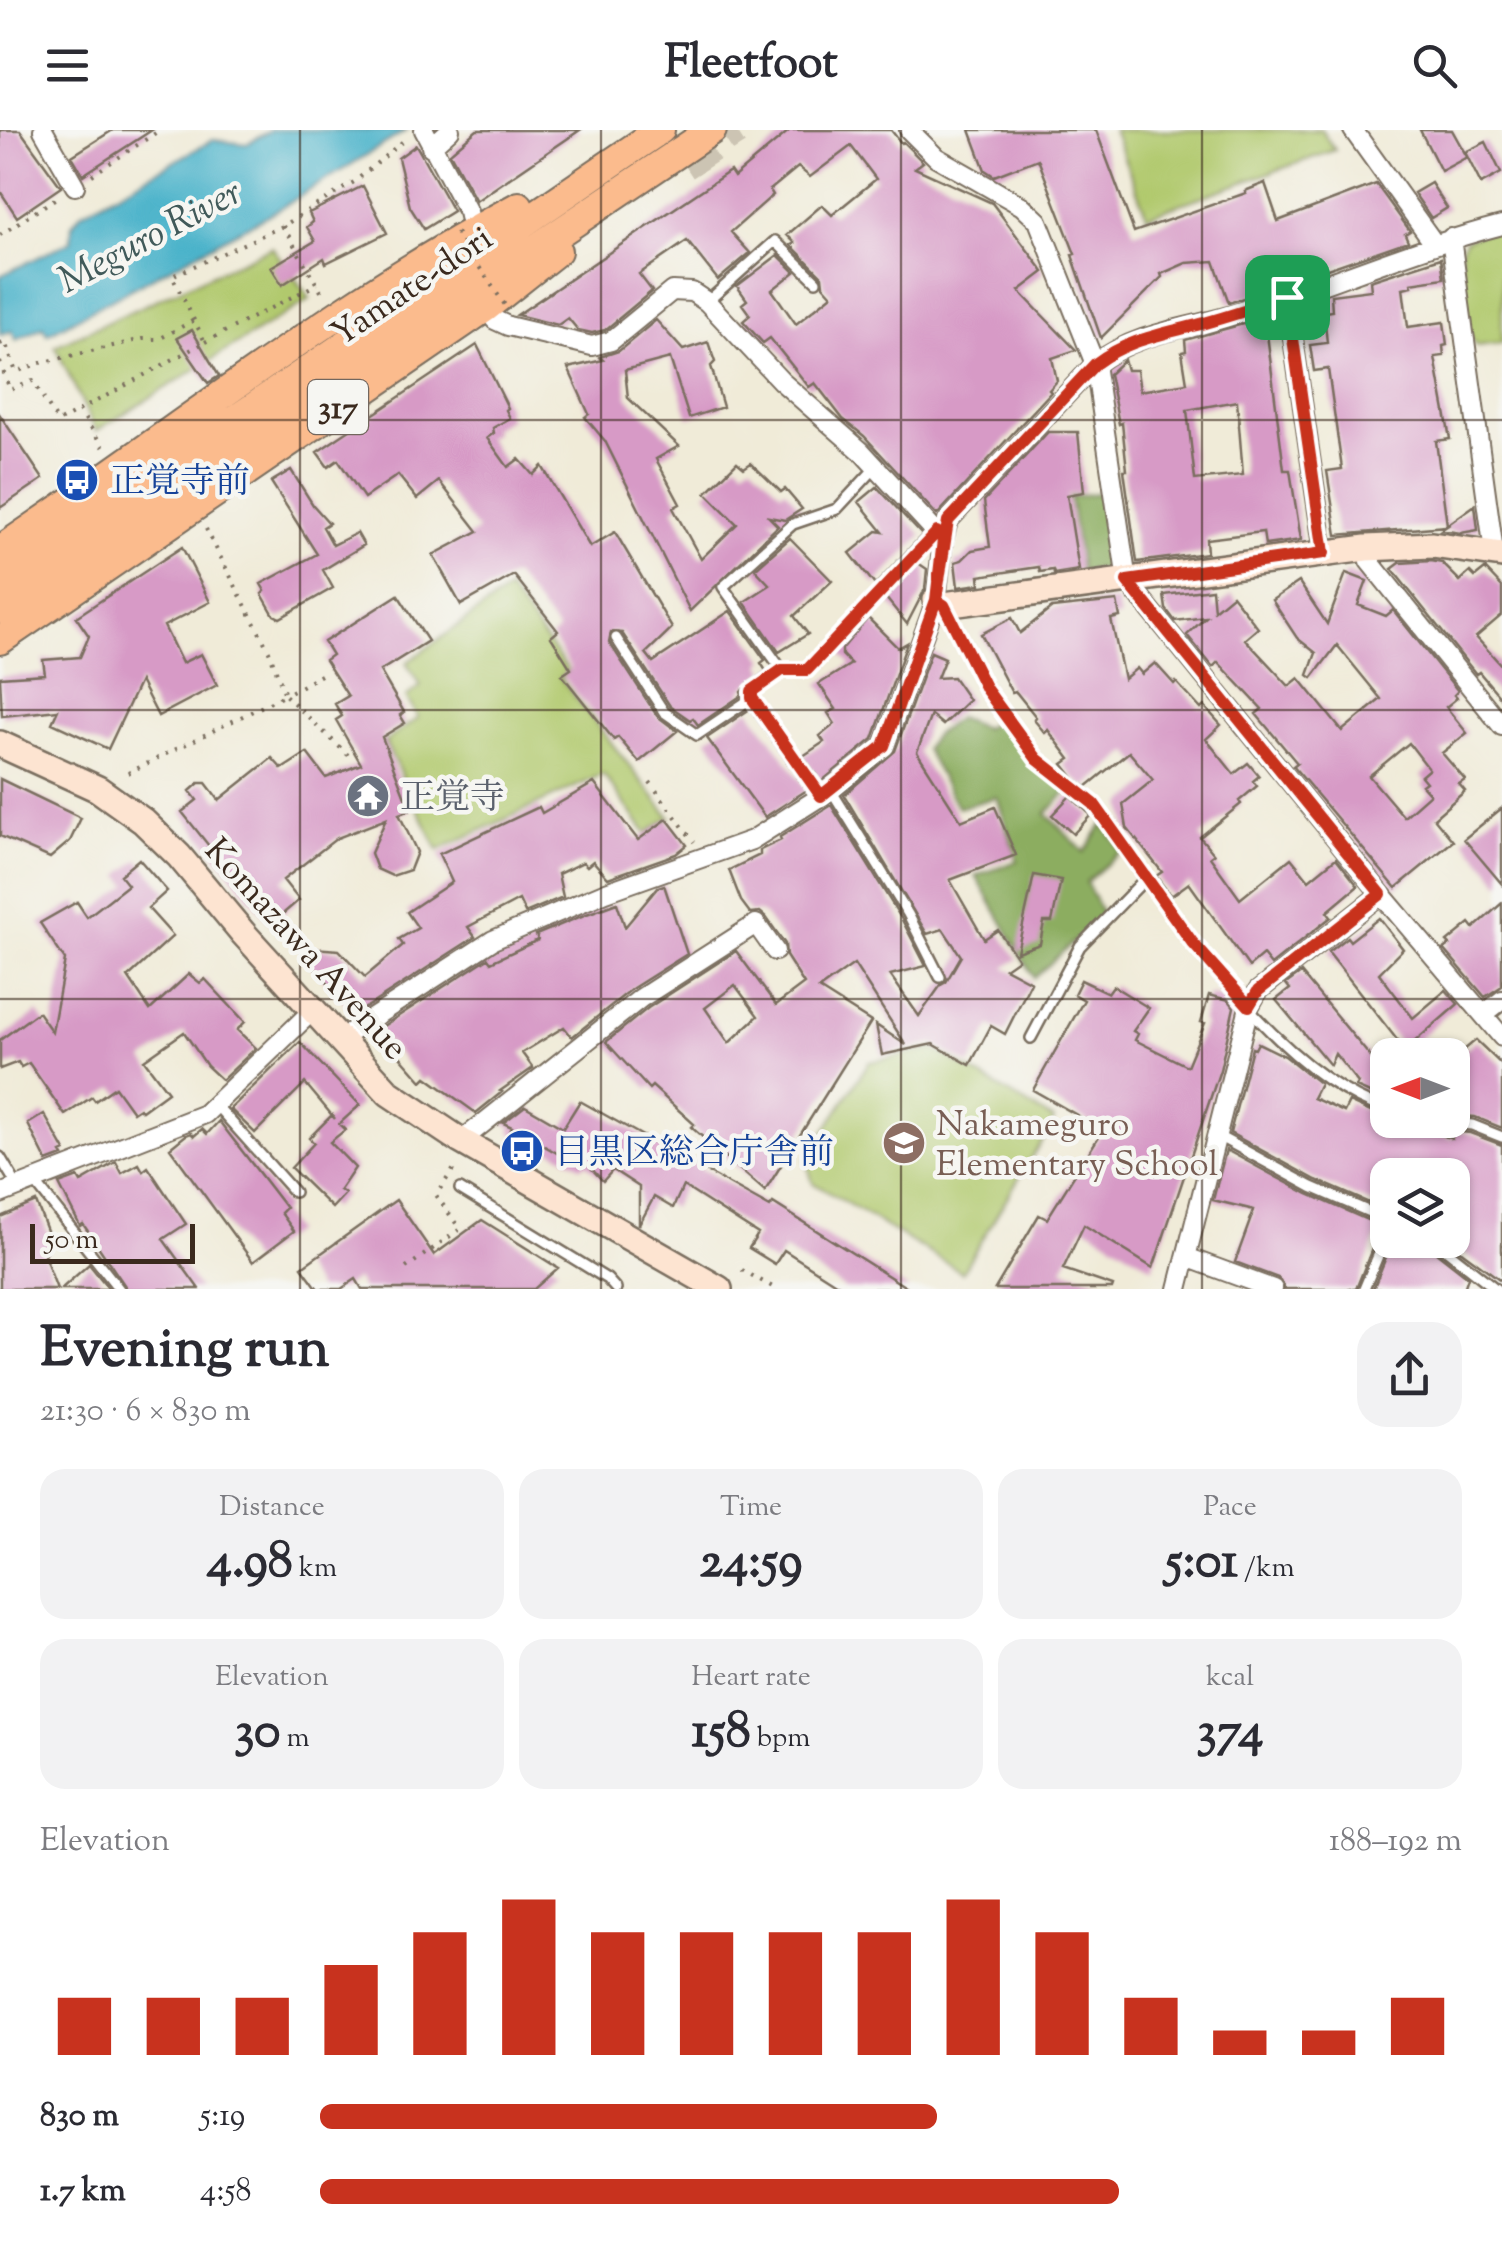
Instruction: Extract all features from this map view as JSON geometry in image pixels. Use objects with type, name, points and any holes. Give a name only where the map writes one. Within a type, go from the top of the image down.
[{"type":"main road","name":"317","points":[[0,640],[496,308],[666,161],[712,130]]},
{"type":"main road","name":"317","points":[[0,550],[338,318],[457,230],[656,132]]},
{"type":"main road","name":"Yamate-dori","points":[[0,580],[656,132]]},
{"type":"main road","name":"Yamate-dori","points":[[0,608],[666,161]]},
{"type":"main road","points":[[940,602],[1366,548],[1432,546],[1498,554]]},
{"type":"main road","name":"Komazawa Avenue","points":[[0,744],[98,789],[143,821],[180,856],[312,1011],[389,1092],[460,1152],[678,1279],[719,1289]]},
{"type":"street","points":[[43,130],[75,186]]},
{"type":"street","points":[[450,130],[428,138],[471,220],[457,230]]},
{"type":"street","points":[[909,130],[936,157],[1032,213],[1095,364],[1127,581],[1502,1037]]},
{"type":"street","points":[[1353,130],[1442,240],[1498,554]]},
{"type":"street","points":[[340,1039],[493,940],[606,892],[752,840],[826,793],[884,746],[940,602],[940,536],[948,521],[1095,364],[1114,350],[1146,336],[1238,314],[1442,240],[1502,224]]},
{"type":"street","points":[[496,308],[495,320],[508,326],[592,346],[611,341],[672,291],[692,292],[782,381],[877,466],[940,536]]},
{"type":"street","points":[[1287,297],[1324,553]]},
{"type":"street","points":[[1366,548],[1369,561],[1502,726]]},
{"type":"street","points":[[1178,1289],[1249,1006],[1258,991],[1381,894]]},
{"type":"street","points":[[460,1152],[640,998],[756,924],[775,951]]},
{"type":"street","points":[[1484,1014],[1502,1000]]},
{"type":"street","points":[[18,1188],[205,1114],[312,1011]]},
{"type":"street","points":[[1186,1257],[1272,1289]]},
{"type":"lane","points":[[706,302],[775,241],[816,281]]},
{"type":"lane","points":[[782,670],[724,587],[793,524],[837,510],[877,466]]},
{"type":"lane","points":[[940,536],[807,670],[782,670],[752,691],[752,698],[826,793],[908,914],[940,977]]},
{"type":"lane","points":[[940,602],[986,689],[1037,759],[1094,804],[1192,942],[1318,1075],[1370,1105]]},
{"type":"lane","points":[[616,638],[664,712],[697,735],[752,698]]},
{"type":"lane","points":[[1031,1038],[1080,946],[1146,878]]},
{"type":"lane","points":[[216,1104],[294,1192]]},
{"type":"lane","points":[[1470,1126],[1502,1138]]},
{"type":"lane","points":[[1218,1136],[1312,1187],[1370,1212]]},
{"type":"lane","points":[[0,1157],[18,1188],[119,1289]]},
{"type":"lane","points":[[460,1189],[607,1279],[616,1289]]},
{"type":"lane","points":[[1364,1289],[1377,1258]]},
{"type":"lane","points":[[1457,1258],[1496,1289]]},
{"type":"path","points":[[205,342],[172,276],[283,226],[354,182],[411,134],[408,130]]},
{"type":"path","points":[[283,226],[338,318]]},
{"type":"path","points":[[457,230],[496,308]]},
{"type":"path","points":[[0,362],[10,390],[34,381],[58,422],[317,284]]},
{"type":"path","points":[[0,344],[6,342],[16,372],[143,339],[159,339],[194,320]]},
{"type":"path","points":[[79,410],[109,456]]},
{"type":"path","points":[[203,523],[270,651],[285,694],[348,755]]},
{"type":"path","points":[[128,774],[321,675]]},
{"type":"path","points":[[650,782],[698,847],[702,860]]},
{"type":"path","points":[[406,1268],[460,1228],[436,1195],[460,1152]]},
{"type":"path","points":[[742,1270],[776,1289]]},
{"type":"green space","points":[[1113,130],[1321,130],[1335,150],[1147,216]]},
{"type":"green space","points":[[1502,225],[1502,343],[1477,346],[1468,334],[1461,250],[1465,240]]},
{"type":"green space","points":[[272,247],[310,299],[96,431],[55,346]]},
{"type":"green space","points":[[1104,492],[1114,564],[1111,568],[1081,572],[1070,497]]},
{"type":"green space","points":[[508,590],[568,670],[560,678],[670,817],[646,833],[603,774],[438,850],[385,742],[418,718],[406,697],[421,686],[406,663]]},
{"type":"green space","points":[[958,718],[984,728],[1000,719],[1034,763],[1069,790],[1046,814],[1084,852],[1103,824],[1122,851],[1086,882],[1103,915],[1034,978],[976,876],[1017,861],[997,797],[958,808],[925,749],[933,736]]},
{"type":"green space","points":[[934,1049],[1054,1120],[962,1272],[813,1183],[806,1160],[869,1062]]},
{"type":"water","name":"Meguro River","points":[[271,130],[407,130],[279,209],[47,334],[43,327],[16,340],[12,331],[0,335],[0,276],[71,241],[72,225],[81,213],[213,140],[247,144]]},
{"type":"building","points":[[0,130],[20,130],[61,187],[17,217],[0,191]]},
{"type":"building","points":[[113,130],[152,130],[83,175],[72,156]]},
{"type":"building","points":[[477,130],[580,130],[476,201],[450,153]]},
{"type":"building","points":[[790,130],[891,130],[923,162],[915,168],[992,203],[1044,272],[1019,291],[1076,350],[1052,358],[1057,381],[1051,392],[937,515],[864,436],[843,419],[815,383],[809,387],[770,338],[763,343],[743,321],[750,315],[742,304],[747,300],[737,286],[778,255],[795,272],[772,290],[796,324],[832,295],[823,285],[822,276],[791,245],[795,243],[787,235],[822,205],[832,215],[876,179],[851,146],[810,177],[798,167],[770,190],[773,195],[731,232],[750,253],[718,280],[687,241],[639,274],[652,291],[605,330],[578,330],[568,318],[558,325],[517,315],[730,171],[734,177]]},
{"type":"building","points":[[970,130],[1096,130],[1134,232],[1265,183],[1278,221],[1376,184],[1410,231],[1405,234],[1408,241],[1229,303],[1214,261],[1186,263],[1161,274],[1101,338],[1072,255],[1075,254],[1038,159],[994,176],[985,170]]},
{"type":"building","points":[[1420,130],[1452,130],[1467,157],[1441,171]]},
{"type":"building","points":[[1486,142],[1501,173],[1481,184],[1465,152]]},
{"type":"building","points":[[416,145],[453,211],[424,229],[410,207],[398,158]]},
{"type":"building","points":[[1431,183],[1447,208],[1431,218],[1414,193]]},
{"type":"building","points":[[363,186],[387,233],[326,263],[324,258],[282,285],[271,267],[315,241],[307,227],[313,222],[309,213]]},
{"type":"building","points":[[1441,258],[1444,278],[1403,288],[1408,327],[1444,322],[1447,345],[1443,346],[1444,356],[1435,357],[1450,439],[1436,441],[1447,525],[1475,505],[1478,530],[1441,530],[1447,526],[1337,535],[1327,471],[1342,469],[1328,369],[1314,371],[1310,345],[1327,343],[1324,312],[1332,311],[1331,295],[1371,290],[1370,281]]},
{"type":"building","points":[[1265,318],[1284,470],[1290,470],[1301,540],[1265,545],[1263,532],[1206,539],[1207,553],[1137,562],[1124,470],[1122,423],[1119,424],[1109,374],[1124,360],[1127,370],[1137,370],[1140,391],[1187,383],[1182,352],[1186,351],[1185,340]],"holes":[[[1237,401],[1243,475],[1195,480],[1187,410]]]},
{"type":"building","points":[[656,320],[683,350],[708,342],[715,362],[711,366],[723,407],[689,418],[670,358],[625,370],[628,398],[679,446],[656,459],[680,504],[673,508],[701,559],[737,524],[706,493],[737,462],[744,468],[751,463],[781,492],[785,489],[802,509],[785,520],[769,517],[778,526],[690,611],[605,441],[585,417],[589,414],[568,368],[603,360],[600,357],[619,351]]},
{"type":"building","points":[[192,330],[219,376],[208,383],[177,338]]},
{"type":"building","points":[[477,345],[510,418],[493,428],[494,433],[487,438],[508,467],[519,459],[533,475],[542,466],[590,547],[615,532],[672,628],[646,653],[653,662],[730,611],[765,660],[761,663],[766,671],[747,685],[742,695],[698,725],[670,706],[622,633],[611,632],[609,642],[657,716],[677,731],[639,762],[618,737],[614,740],[562,675],[571,669],[551,637],[558,631],[514,575],[461,605],[433,555],[478,531],[439,481],[417,499],[398,475],[364,498],[338,460],[328,467],[317,452]]},
{"type":"building","points":[[0,415],[43,479],[0,508]]},
{"type":"building","points":[[1048,432],[1078,432],[1084,492],[1067,495],[1079,570],[1054,574],[1053,570],[1040,572],[1039,567],[979,576],[980,584],[958,587],[955,562],[972,550],[990,547],[984,501]]},
{"type":"building","points":[[291,470],[329,523],[323,527],[333,545],[357,533],[364,545],[323,570],[333,588],[280,618],[262,594],[265,591],[261,584],[317,554],[271,482]]},
{"type":"building","points":[[877,487],[922,535],[875,585],[850,553],[877,531],[883,532],[859,502]]},
{"type":"building","points":[[790,538],[832,581],[794,616],[808,634],[779,652],[744,602],[770,585],[755,569]]},
{"type":"building","points":[[182,547],[210,602],[164,626],[182,663],[201,654],[217,685],[158,716],[140,681],[108,749],[52,723],[58,710],[2,716],[0,677],[45,674],[43,660],[80,657],[89,636],[76,617]]},
{"type":"building","points":[[918,563],[927,569],[925,589],[907,624],[886,598]]},
{"type":"building","points":[[1400,563],[1442,563],[1460,581],[1470,572],[1475,577],[1485,569],[1502,587],[1502,615],[1476,637],[1502,666],[1502,699],[1479,672],[1476,674],[1392,569]]},
{"type":"building","points":[[1346,573],[1367,581],[1358,605],[1386,616],[1393,610],[1458,691],[1454,695],[1457,698],[1446,707],[1467,733],[1442,753],[1465,780],[1459,784],[1465,791],[1434,818],[1453,841],[1396,888],[1293,766],[1297,763],[1256,714],[1262,709],[1218,662],[1213,667],[1187,635],[1206,617],[1175,621],[1166,609],[1164,595],[1212,589],[1214,610],[1232,595],[1258,628],[1245,639],[1289,686],[1299,678],[1342,731],[1381,699],[1337,645],[1312,678],[1308,675],[1316,653],[1297,638],[1272,600],[1299,582],[1327,624]],"holes":[[[1409,743],[1429,769],[1421,776],[1426,782],[1422,785],[1430,794],[1404,817],[1369,776]]]},
{"type":"building","points":[[398,595],[428,641],[380,671],[404,712],[400,715],[405,723],[382,737],[410,810],[399,814],[417,852],[410,870],[392,876],[377,869],[371,853],[386,819],[337,838],[283,880],[299,900],[271,924],[182,812],[197,800],[190,791],[199,783],[206,783],[219,800],[272,758],[282,769],[307,753],[326,778],[361,764],[336,720],[342,716],[335,704],[348,696],[325,660],[332,655],[324,642]]},
{"type":"building","points":[[1117,601],[1120,617],[1111,619],[1124,679],[1137,668],[1142,674],[1155,663],[1221,725],[1206,739],[1234,774],[1248,763],[1259,776],[1253,781],[1257,786],[1239,801],[1241,804],[1200,837],[1240,899],[1291,858],[1309,880],[1336,858],[1358,886],[1327,912],[1331,917],[1271,965],[1263,955],[1249,967],[1189,883],[1171,896],[1156,876],[1162,872],[1127,828],[1123,804],[1153,780],[1129,752],[1086,787],[1075,779],[1063,764],[1070,759],[1048,730],[1045,733],[1034,720],[1036,717],[1016,692],[1012,693],[981,634],[1012,618],[1020,633],[1052,608]]},
{"type":"building","points":[[868,618],[898,648],[907,643],[873,739],[821,782],[803,756],[824,742],[820,736],[835,724],[828,713],[836,709],[819,684],[851,664],[842,655],[842,649]]},
{"type":"building","points":[[931,652],[945,658],[937,678],[953,677],[969,700],[943,725],[931,715],[917,752],[961,821],[995,807],[1016,855],[950,880],[984,939],[998,930],[1018,959],[1005,968],[1031,982],[1005,1034],[991,1026],[970,1065],[933,1044],[882,1055],[876,1025],[906,1045],[854,964],[819,989],[871,1022],[765,1191],[691,1127],[694,1124],[652,1086],[649,1089],[606,1042],[648,1008],[736,951],[776,1005],[804,984],[786,956],[785,944],[766,917],[760,912],[750,913],[741,901],[729,870],[760,855],[760,850],[831,805],[926,966],[890,975],[919,1016],[961,956],[943,929],[927,934],[844,795],[895,751]],"holes":[[[735,985],[758,1016],[729,1043],[705,1008]]]},
{"type":"building","points":[[750,709],[807,790],[765,817],[707,738]]},
{"type":"building","points":[[0,779],[81,818],[70,841],[50,858],[0,836]]},
{"type":"building","points":[[594,783],[638,840],[667,819],[687,845],[676,854],[608,878],[593,861],[558,874],[563,897],[525,913],[519,900],[468,927],[475,937],[356,1014],[304,957],[313,948],[339,950],[365,977],[403,945],[399,939],[418,928],[407,912],[452,882],[439,854],[539,807],[542,813]]},
{"type":"building","points":[[1070,796],[1091,815],[1073,834],[1052,815]]},
{"type":"building","points":[[1502,808],[1502,884],[1464,839]]},
{"type":"building","points":[[139,859],[167,891],[148,908],[173,936],[128,977],[150,1010],[189,974],[200,983],[205,979],[245,1022],[237,1030],[256,1048],[222,1080],[207,1066],[184,1032],[144,1060],[168,1092],[142,1111],[139,1108],[133,1112],[115,1087],[65,1115],[29,1063],[21,1067],[18,1062],[0,1069],[0,1040],[38,1012],[52,1032],[65,960],[40,923],[77,902],[87,917],[128,885],[120,875]]},
{"type":"building","points":[[1034,875],[1061,880],[1052,922],[1044,922],[1040,944],[1017,952]]},
{"type":"building","points":[[664,885],[687,954],[633,988],[572,1037],[564,1027],[522,1053],[533,1068],[476,1113],[426,1077],[422,1081],[377,1030],[488,958],[491,962],[538,940],[536,935],[584,915],[617,903],[625,927],[658,887]]},
{"type":"building","points":[[1502,903],[1502,986],[1485,997],[1444,949],[1470,923],[1474,928]]},
{"type":"building","points":[[1379,918],[1403,949],[1379,973],[1413,1018],[1446,990],[1458,1004],[1419,1038],[1396,1038],[1328,952],[1347,937],[1350,941]]},
{"type":"building","points":[[1301,973],[1370,1056],[1370,1093],[1356,1087],[1358,1083],[1335,1054],[1330,1065],[1276,1000],[1290,989],[1286,984]]},
{"type":"building","points":[[1081,980],[1108,993],[1113,986],[1149,1008],[1133,1031],[1138,1034],[1135,1040],[1187,1066],[1205,1023],[1201,1022],[1209,995],[1229,1000],[1234,1007],[1220,1070],[1153,1268],[1084,1225],[1063,1269],[1113,1286],[1112,1289],[995,1289],[1039,1215],[1047,1219],[1103,1130],[1033,1090],[1084,1000],[1074,994]]},
{"type":"building","points":[[1476,1040],[1502,1065],[1502,1128],[1470,1117],[1470,1045]]},
{"type":"building","points":[[300,1042],[360,1105],[339,1124],[345,1130],[330,1142],[355,1168],[340,1190],[345,1194],[332,1208],[291,1168],[314,1143],[309,1138],[332,1115],[305,1083],[255,1133],[230,1109]]},
{"type":"building","points":[[1258,1043],[1285,1056],[1320,1084],[1313,1098],[1344,1112],[1349,1102],[1370,1112],[1370,1138],[1452,1139],[1470,1138],[1470,1133],[1502,1145],[1502,1281],[1470,1257],[1470,1158],[1370,1158],[1370,1203],[1316,1180],[1230,1133],[1252,1048]]},
{"type":"building","points":[[580,1101],[770,1207],[773,1203],[909,1289],[845,1289],[784,1250],[775,1264],[749,1248],[758,1234],[683,1186],[673,1208],[654,1197],[639,1225],[639,1187],[613,1170],[603,1181],[586,1163],[582,1167],[539,1143],[536,1146],[510,1132],[512,1127],[503,1123],[525,1106],[563,1128]]},
{"type":"building","points":[[44,1114],[65,1151],[63,1156],[47,1162],[28,1124]]},
{"type":"building","points":[[219,1121],[286,1208],[281,1213],[294,1231],[253,1262],[170,1148],[191,1133],[194,1136],[202,1129],[207,1134]]},
{"type":"building","points":[[1226,1150],[1308,1194],[1370,1221],[1370,1254],[1356,1289],[1285,1289],[1278,1278],[1235,1262],[1254,1210],[1213,1200]]},
{"type":"building","points":[[116,1162],[122,1173],[139,1164],[143,1171],[148,1167],[186,1224],[163,1239],[199,1289],[127,1289],[83,1224],[80,1226],[59,1184],[78,1177],[81,1182]]},
{"type":"building","points":[[396,1200],[434,1255],[482,1220],[558,1268],[534,1289],[362,1289],[356,1279],[341,1289],[318,1289],[302,1267]]},
{"type":"building","points":[[36,1202],[51,1241],[44,1255],[57,1289],[0,1289],[0,1217]]},
{"type":"building","points":[[1386,1258],[1444,1258],[1468,1277],[1464,1289],[1373,1289]]},
{"type":"building","points":[[89,1264],[109,1289],[61,1289]]},
{"type":"tunnel","points":[[684,164],[736,130]]},
{"type":"tunnel","points":[[181,440],[418,279]]},
{"type":"place","name":"正覚寺前","points":[[77,480]]},
{"type":"place","name":"正覚寺","points":[[368,796]]},
{"type":"place","name":"Nakameguro Elementary School","points":[[904,1143]]},
{"type":"place","name":"目黒区総合庁舎前","points":[[522,1151]]},
{"type":"route","points":[[1287,297],[1238,314],[1161,332],[1114,350],[1095,364],[948,521],[936,600],[884,746],[831,790],[821,796],[752,698],[752,691],[782,670],[807,670],[937,532],[943,540],[936,600],[944,605],[986,689],[1037,759],[1094,804],[1192,942],[1249,1006],[1258,991],[1381,894],[1127,581],[1324,553],[1287,297]]}]
